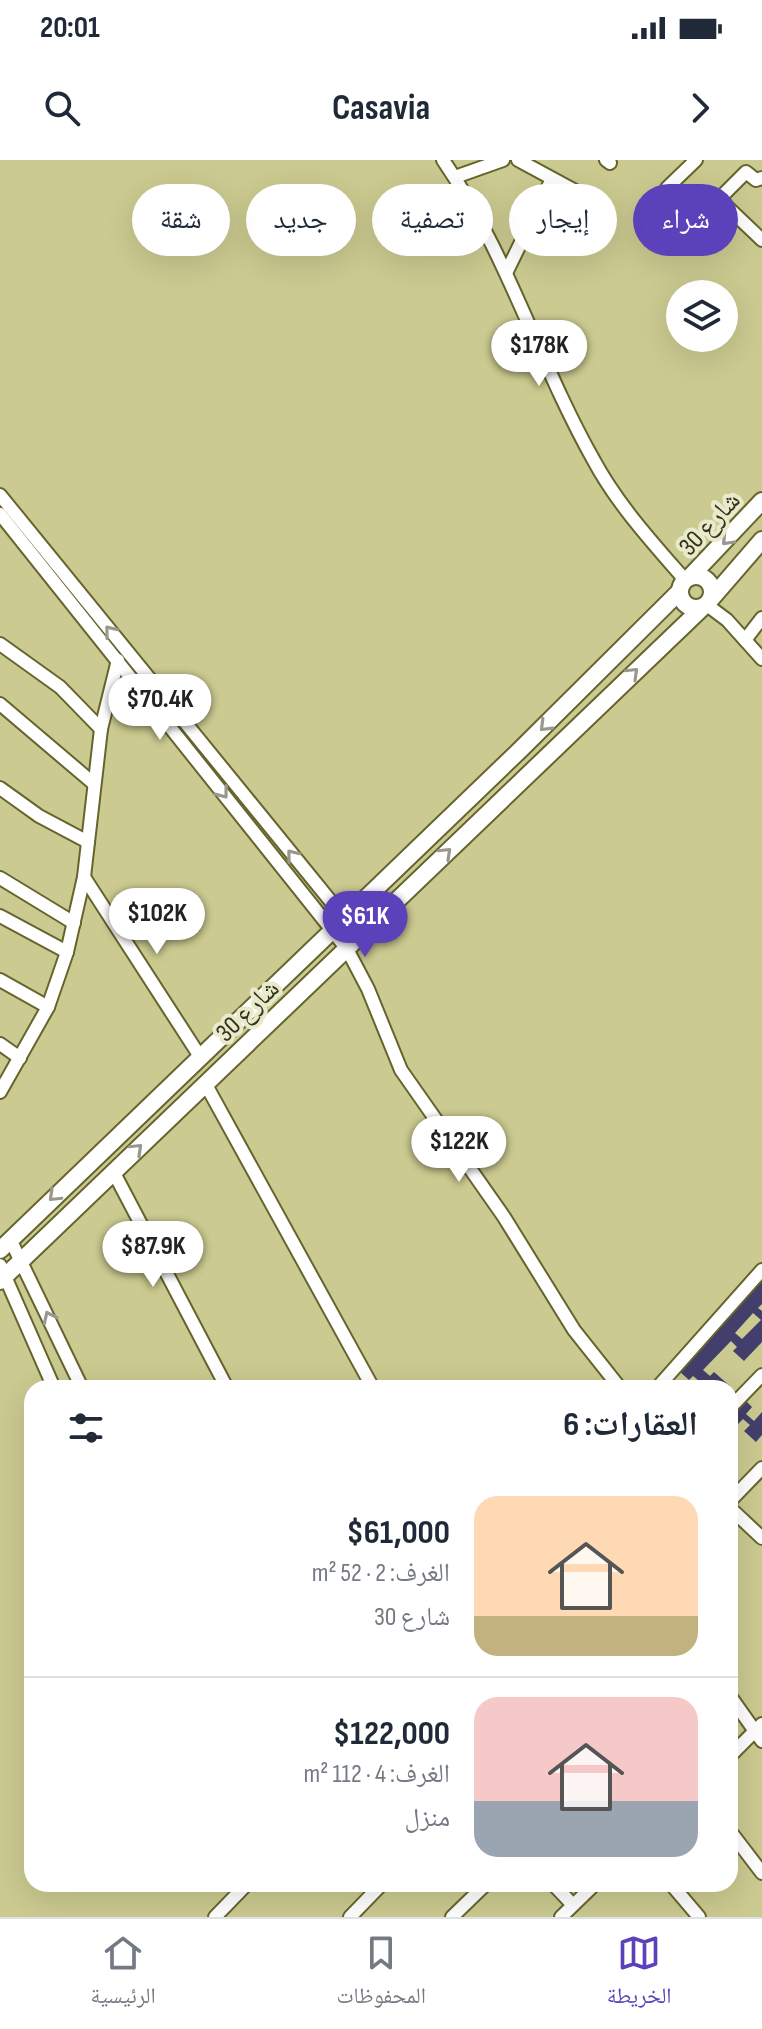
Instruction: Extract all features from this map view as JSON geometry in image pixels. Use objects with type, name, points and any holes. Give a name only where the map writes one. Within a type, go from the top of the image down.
[{"type":"street","points":[[443,160],[507,271],[594,462],[623,505],[685,583],[684,603],[706,604],[761,656]]},
{"type":"street","points":[[455,177],[503,160]]},
{"type":"street","points":[[518,160],[562,184]]},
{"type":"street","points":[[671,184],[696,160]]},
{"type":"street","points":[[734,184],[747,171],[756,180],[762,178]]},
{"type":"street","points":[[507,271],[552,179]]},
{"type":"street","points":[[738,217],[762,240]]},
{"type":"street","points":[[0,495],[337,923],[401,1070],[504,1217],[574,1330],[614,1380]]},
{"type":"street","name":"شارع 30","points":[[5,1245],[199,1055],[521,749],[762,501]]},
{"type":"street","points":[[0,514],[337,923],[359,936]]},
{"type":"street","name":"شارع 30","points":[[2,1274],[22,1260],[706,604],[762,540]]},
{"type":"street","points":[[685,583],[708,581],[706,604]]},
{"type":"street","points":[[745,640],[762,618]]},
{"type":"street","points":[[0,644],[60,687],[101,729]]},
{"type":"street","points":[[0,1092],[48,1007],[67,952],[84,877],[101,729],[118,660]]},
{"type":"street","points":[[0,704],[93,783]]},
{"type":"street","points":[[0,788],[39,816],[88,842]]},
{"type":"street","points":[[84,877],[199,1055]]},
{"type":"street","points":[[0,878],[74,923]]},
{"type":"street","points":[[0,916],[67,952]]},
{"type":"street","points":[[0,980],[48,1007]]},
{"type":"street","points":[[235,1021],[252,1039]]},
{"type":"street","points":[[0,1044],[20,1058]]},
{"type":"street","points":[[205,1083],[369,1380]]},
{"type":"street","points":[[113,1171],[223,1380]]},
{"type":"street","points":[[5,1245],[22,1260],[78,1380]]},
{"type":"street","points":[[664,1380],[762,1270]]},
{"type":"street","points":[[2,1274],[50,1380]]},
{"type":"street","points":[[738,1400],[762,1375]]},
{"type":"street","points":[[738,1493],[762,1468]]},
{"type":"street","points":[[738,1516],[762,1538]]},
{"type":"street","points":[[738,1706],[760,1732],[738,1750]]},
{"type":"street","points":[[738,1842],[762,1873]]},
{"type":"street","points":[[215,1917],[239,1892]]},
{"type":"street","points":[[350,1917],[374,1892]]},
{"type":"street","points":[[452,1917],[478,1892]]},
{"type":"street","points":[[561,1892],[573,1905]]},
{"type":"street","points":[[561,1917],[587,1892]]},
{"type":"street","points":[[678,1892],[699,1917]]},
{"type":"building","points":[[762,1279],[762,1304],[758,1308],[762,1311],[762,1342],[744,1361],[733,1351],[737,1347],[731,1341],[703,1370],[710,1376],[714,1372],[723,1380],[698,1380],[693,1376],[689,1380],[680,1372]],"holes":[[[753,1313],[761,1320],[742,1339],[735,1333]]]},
{"type":"building","points":[[744,1399],[752,1407],[746,1414],[754,1421],[762,1412],[762,1435],[756,1442],[744,1431],[750,1425],[743,1419],[738,1424],[738,1405]]}]
